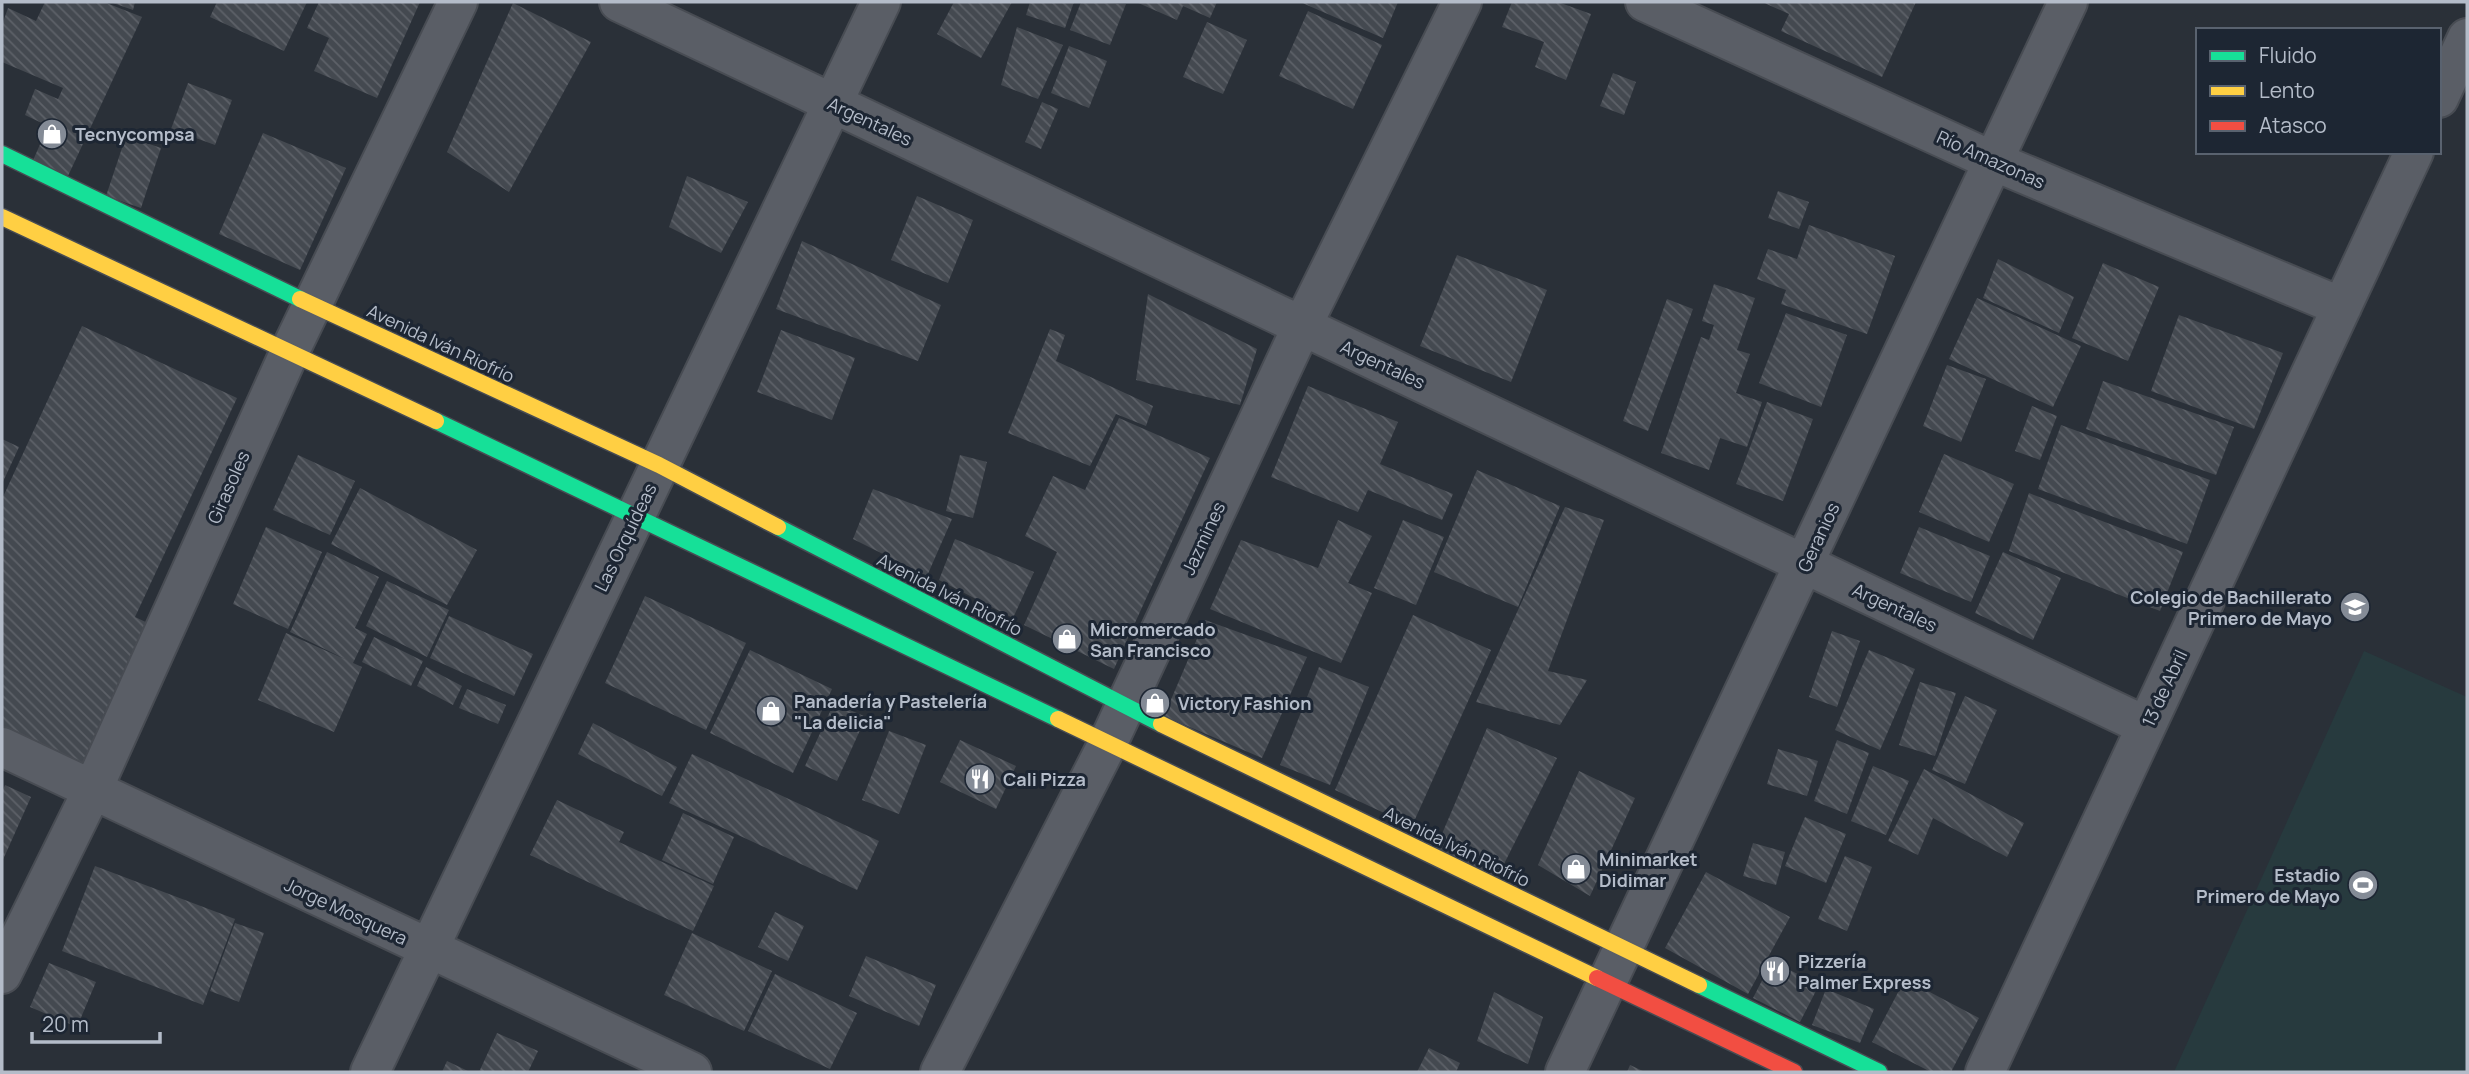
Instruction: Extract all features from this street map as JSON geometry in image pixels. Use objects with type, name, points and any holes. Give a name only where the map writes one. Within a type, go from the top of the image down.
[{"type":"main road","name":"Avenida Iván Riofrío","points":[[2,154],[312,305],[659,465],[1617,965],[1794,1072]]},
{"type":"main road","name":"Avenida Iván Riofrío","points":[[2,217],[290,351],[1108,743],[1617,965],[1879,1072]]},
{"type":"street","name":"Girasoles","points":[[2,974],[92,791],[290,351],[458,2]]},
{"type":"street","name":"Argentales","points":[[619,2],[2146,726]]},
{"type":"street","name":"Las Orquídeas","points":[[370,1072],[881,2]]},
{"type":"street","name":"Jazmines","points":[[940,1072],[1108,743],[1302,326],[1462,2]]},
{"type":"street","name":"Río Amazonas","points":[[1645,2],[1993,161],[2342,307]]},
{"type":"street","name":"Geranios","points":[[1565,1072],[2068,2]]},
{"type":"street","points":[[2441,94],[2467,38]]},
{"type":"street","name":"13 de Abril","points":[[1985,1072],[2413,154]]},
{"type":"street","name":"Jorge Mosquera","points":[[2,747],[692,1072]]},
{"type":"green space","name":"Estadio Primero de Mayo","points":[[2364,651],[2467,697],[2467,1072],[2174,1072]]},
{"type":"building","points":[[45,2],[104,2],[142,17],[68,176],[31,165],[48,126],[25,115],[35,89],[58,99],[63,88],[2,62],[2,25],[8,8],[36,21]]},
{"type":"building","points":[[110,2],[135,2],[133,10]]},
{"type":"building","points":[[217,2],[307,2],[284,51],[210,17]]},
{"type":"building","points":[[319,2],[420,2],[377,98],[314,71],[329,38],[307,28]]},
{"type":"building","points":[[954,2],[1012,2],[981,58],[937,34]]},
{"type":"building","points":[[1030,2],[1074,2],[1065,28],[1026,15]]},
{"type":"building","points":[[1081,2],[1126,4],[1110,45],[1070,30]]},
{"type":"building","points":[[1136,2],[1217,2],[1210,18],[1183,6],[1177,20]]},
{"type":"building","points":[[1300,2],[1398,2],[1383,38]]},
{"type":"building","points":[[1512,2],[1558,2],[1591,14],[1566,80],[1535,67],[1544,42],[1502,27]]},
{"type":"building","points":[[1762,2],[1916,2],[1882,77],[1781,31],[1789,14]]},
{"type":"building","points":[[513,3],[591,42],[509,192],[447,152]]},
{"type":"building","points":[[1308,11],[1382,45],[1353,109],[1279,76]]},
{"type":"building","points":[[1207,22],[1247,40],[1223,94],[1183,77]]},
{"type":"building","points":[[1017,27],[1063,45],[1038,99],[1001,85]]},
{"type":"building","points":[[1069,46],[1107,61],[1089,108],[1051,93]]},
{"type":"building","points":[[1613,73],[1636,82],[1624,115],[1600,106]]},
{"type":"building","points":[[188,83],[232,100],[215,145],[171,129]]},
{"type":"building","points":[[1042,102],[1058,109],[1041,149],[1025,142]]},
{"type":"building","points":[[263,133],[346,168],[300,270],[219,234]]},
{"type":"building","points":[[126,136],[161,148],[141,208],[106,196]]},
{"type":"building","points":[[687,176],[748,202],[721,253],[669,227]]},
{"type":"building","points":[[1778,191],[1809,202],[1799,229],[1768,218]]},
{"type":"building","points":[[917,196],[973,220],[948,283],[891,260]]},
{"type":"building","points":[[1809,225],[1895,256],[1867,334],[1781,304],[1786,290],[1757,279],[1768,249],[1797,259]]},
{"type":"building","points":[[802,241],[941,305],[918,361],[776,309]]},
{"type":"building","points":[[1457,255],[1547,290],[1511,382],[1420,346]]},
{"type":"building","points":[[1998,259],[2074,297],[2059,333],[1983,298]]},
{"type":"building","points":[[2103,263],[2159,287],[2128,361],[2072,338]]},
{"type":"building","points":[[1714,284],[1755,298],[1737,350],[1750,354],[1736,393],[1762,402],[1747,447],[1720,438],[1709,470],[1661,453],[1701,337],[1709,340],[1714,325],[1702,321]]},
{"type":"building","points":[[1148,294],[1257,349],[1240,405],[1136,380]]},
{"type":"building","points":[[1977,298],[2081,346],[2053,407],[1949,359]]},
{"type":"building","points":[[1667,299],[1693,309],[1648,431],[1623,421]]},
{"type":"building","points":[[1786,313],[1847,335],[1821,407],[1759,383]]},
{"type":"building","points":[[2179,315],[2283,353],[2254,429],[2151,391]]},
{"type":"building","points":[[82,326],[237,398],[135,617],[150,624],[83,770],[2,732],[2,499]]},
{"type":"building","points":[[1050,329],[1065,335],[1056,361],[1153,406],[1146,426],[1116,414],[1090,466],[1008,433]]},
{"type":"building","points":[[781,330],[855,358],[832,420],[757,392]]},
{"type":"building","points":[[1947,365],[1986,379],[1961,442],[1923,426]]},
{"type":"building","points":[[2103,381],[2234,427],[2216,475],[2086,429]]},
{"type":"building","points":[[1308,386],[1398,422],[1380,464],[1453,494],[1442,520],[1368,490],[1358,512],[1271,477]]},
{"type":"building","points":[[1767,402],[1813,419],[1783,501],[1736,484]]},
{"type":"building","points":[[2032,406],[2057,416],[2040,460],[2015,451]]},
{"type":"building","points":[[1119,418],[1210,458],[1114,669],[1024,625],[1057,552],[1025,536],[1053,476],[1085,490]]},
{"type":"building","points":[[2061,425],[2210,480],[2187,544],[2038,489]]},
{"type":"building","points":[[2,439],[19,447],[2,484]]},
{"type":"building","points":[[1944,454],[2014,484],[1989,542],[1919,512]]},
{"type":"building","points":[[298,455],[355,481],[330,535],[273,510]]},
{"type":"building","points":[[960,455],[987,462],[973,518],[946,511]]},
{"type":"building","points":[[1477,470],[1560,506],[1518,607],[1434,572]]},
{"type":"building","points":[[360,488],[477,550],[447,605],[331,544]]},
{"type":"building","points":[[873,489],[952,519],[927,576],[853,539]]},
{"type":"building","points":[[2029,493],[2183,552],[2160,611],[2009,551]]},
{"type":"building","points":[[1565,507],[1604,520],[1548,671],[1587,680],[1560,725],[1476,702]]},
{"type":"building","points":[[1338,520],[1372,536],[1348,583],[1372,593],[1341,663],[1210,609],[1241,540],[1318,568]]},
{"type":"building","points":[[1403,520],[1444,537],[1416,605],[1374,588]]},
{"type":"building","points":[[266,527],[322,552],[288,629],[233,604]]},
{"type":"building","points":[[1919,527],[1990,556],[1971,602],[1900,573]]},
{"type":"building","points":[[955,539],[1034,572],[1013,618],[939,580]]},
{"type":"building","points":[[327,552],[379,577],[355,628],[367,634],[353,663],[362,667],[334,732],[258,700],[286,633],[347,660],[290,632]]},
{"type":"building","points":[[2003,552],[2061,578],[2033,640],[1975,613]]},
{"type":"building","points":[[387,581],[449,610],[427,657],[366,626]]},
{"type":"building","points":[[645,596],[746,643],[706,730],[605,683]]},
{"type":"building","points":[[1413,615],[1491,650],[1412,826],[1335,790]]},
{"type":"building","points":[[449,616],[533,654],[514,696],[430,658]]},
{"type":"building","points":[[1205,620],[1307,657],[1262,758],[1164,716]]},
{"type":"building","points":[[1832,631],[1860,641],[1837,707],[1809,697]]},
{"type":"building","points":[[374,637],[423,661],[411,686],[362,662]]},
{"type":"building","name":"Panadería y Pastelería \"La delicia\"","points":[[750,650],[832,689],[793,773],[710,733]]},
{"type":"building","points":[[1869,650],[1915,669],[1880,750],[1835,730]]},
{"type":"building","points":[[426,667],[462,686],[453,705],[417,686]]},
{"type":"building","points":[[1319,667],[1369,687],[1330,785],[1280,765]]},
{"type":"building","points":[[1920,682],[1956,693],[1935,756],[1899,745]]},
{"type":"building","points":[[467,689],[506,705],[498,724],[459,708]]},
{"type":"building","points":[[1965,696],[1997,710],[1965,784],[1932,770]]},
{"type":"building","points":[[834,703],[866,717],[837,781],[805,766]]},
{"type":"building","points":[[593,723],[677,767],[662,796],[578,754]]},
{"type":"building","points":[[1487,728],[1557,758],[1497,878],[1436,848]]},
{"type":"building","points":[[889,731],[926,745],[899,814],[862,800]]},
{"type":"building","points":[[960,740],[1016,766],[996,809],[940,782]]},
{"type":"building","points":[[1837,740],[1869,753],[1847,814],[1814,801]]},
{"type":"building","points":[[1778,749],[1818,761],[1807,796],[1767,784]]},
{"type":"building","points":[[692,754],[879,841],[857,890],[669,803]]},
{"type":"building","points":[[1873,766],[1909,781],[1886,835],[1851,821]]},
{"type":"building","points":[[1924,769],[2024,823],[2007,857],[1933,818],[1918,855],[1888,841]]},
{"type":"building","points":[[1579,771],[1635,798],[1590,896],[1538,865]]},
{"type":"building","points":[[5,785],[31,797],[2,862],[2,792]]},
{"type":"building","points":[[557,800],[624,832],[619,842],[714,886],[693,931],[530,855]]},
{"type":"building","points":[[683,813],[734,837],[713,884],[662,860]]},
{"type":"building","points":[[1805,817],[1846,834],[1826,883],[1785,866]]},
{"type":"building","points":[[1753,843],[1785,852],[1776,885],[1743,876]]},
{"type":"building","points":[[1845,856],[1872,867],[1847,931],[1818,919]]},
{"type":"building","points":[[95,866],[235,919],[203,1005],[62,951]]},
{"type":"building","points":[[1706,872],[1790,917],[1748,994],[1665,948]]},
{"type":"building","points":[[775,912],[804,926],[788,961],[758,947]]},
{"type":"building","points":[[235,923],[264,933],[239,1002],[210,991]]},
{"type":"building","points":[[692,933],[772,971],[744,1031],[664,995]]},
{"type":"building","points":[[866,956],[936,985],[919,1026],[849,996]]},
{"type":"building","points":[[1772,961],[1819,985],[1800,1022],[1753,998]]},
{"type":"building","points":[[49,963],[96,982],[77,1027],[30,1007]]},
{"type":"building","points":[[775,974],[857,1013],[830,1069],[748,1031]]},
{"type":"building","points":[[1905,979],[1979,1018],[1951,1072],[1931,1072],[1872,1042]]},
{"type":"building","points":[[1826,989],[1874,1009],[1860,1043],[1812,1025]]},
{"type":"building","points":[[1494,992],[1543,1017],[1528,1064],[1477,1041]]},
{"type":"building","points":[[497,1033],[538,1051],[528,1072],[479,1072]]},
{"type":"building","points":[[1429,1048],[1460,1063],[1456,1072],[1417,1072]]},
{"type":"building","points":[[447,1061],[470,1072],[442,1072]]},
{"type":"building","points":[[1630,1065],[1645,1072],[1627,1072]]},
{"type":"traffic: fast","points":[[2,154],[300,299]]},
{"type":"traffic: fast","points":[[436,421],[1058,719]]},
{"type":"traffic: fast","points":[[778,527],[1161,724]]},
{"type":"traffic: fast","points":[[1699,985],[1879,1072]]},
{"type":"traffic: slow","points":[[2,217],[436,421]]},
{"type":"traffic: slow","points":[[300,299],[659,465],[778,527]]},
{"type":"traffic: slow","points":[[1058,719],[1597,978]]},
{"type":"traffic: slow","points":[[1161,724],[1699,985]]},
{"type":"traffic: jam","points":[[1597,978],[1794,1072]]},
{"type":"place","name":"Tecnycompsa","points":[[52,134]]},
{"type":"place","name":"Colegio de Bachillerato Primero de Mayo","points":[[2355,607]]},
{"type":"place","name":"Micromercado San Francisco","points":[[1067,639]]},
{"type":"place","name":"Victory Fashion","points":[[1155,703]]},
{"type":"place","name":"Panadería y Pastelería \"La delicia\"","points":[[771,711]]},
{"type":"place","name":"Cali Pizza","points":[[980,779]]},
{"type":"place","name":"Minimarket Didimar","points":[[1576,869]]},
{"type":"place","name":"Estadio Primero de Mayo","points":[[2363,885]]},
{"type":"place","name":"Pizzería Palmer Express","points":[[1775,971]]}]
